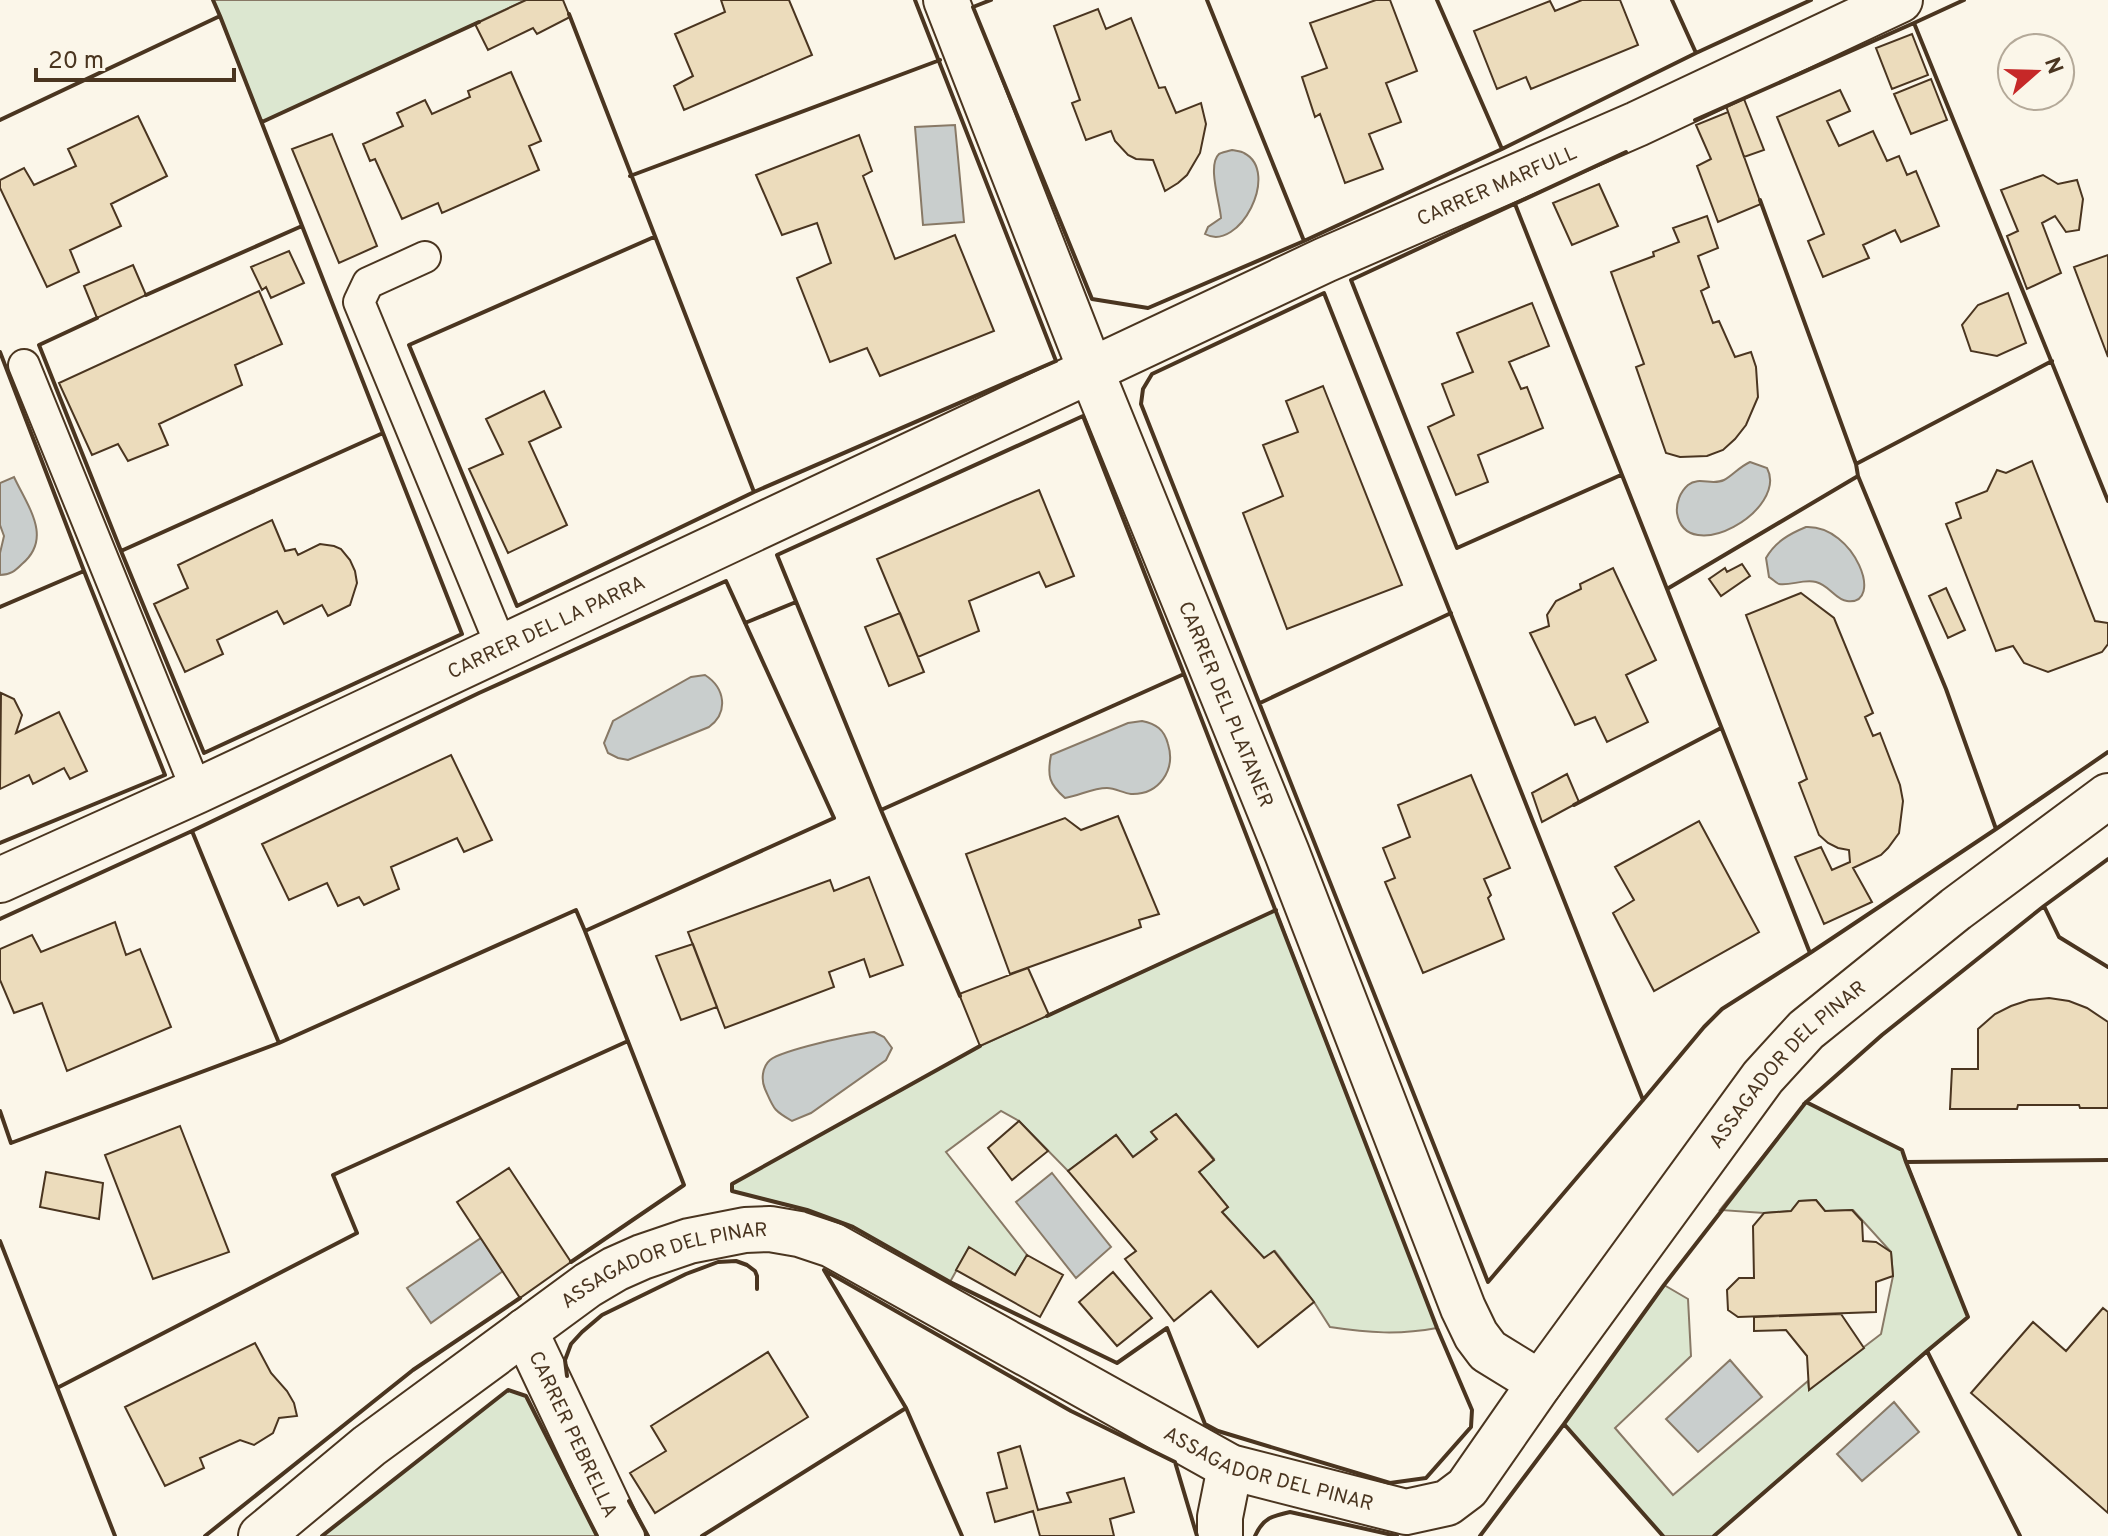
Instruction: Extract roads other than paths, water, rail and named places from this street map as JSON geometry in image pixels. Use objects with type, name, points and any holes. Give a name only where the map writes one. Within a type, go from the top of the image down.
[{"type":"street","name":"CARRER DEL PLATANER","points":[[946,0],[1091,371],[1276,825],[1463,1308],[1488,1351],[1540,1383]]},
{"type":"street","name":"CARRER MARFULL","points":[[1091,371],[1325,260],[1637,124],[1900,0]]},
{"type":"street","name":"CARRER DEL LA PARRA","points":[[0,880],[197,791],[1091,371]]},
{"type":"street","name":"ASSAGADOR DEL PINAR","points":[[261,1536],[369,1446],[588,1285],[615,1269],[667,1248],[715,1234],[770,1229],[799,1234],[832,1245],[1230,1467],[1406,1512],[1447,1503],[1467,1488],[1763,1077],[1806,1030],[1956,909],[2108,796]]},
{"type":"street","name":"CARRER PEBRELLA","points":[[525,1331],[622,1536]]},
{"type":"street","points":[[1220,1536],[1220,1517],[1230,1467]]},
{"type":"lane","points":[[425,257],[368,283],[359,302],[502,648]]},
{"type":"lane","points":[[24,365],[197,791]]}]
